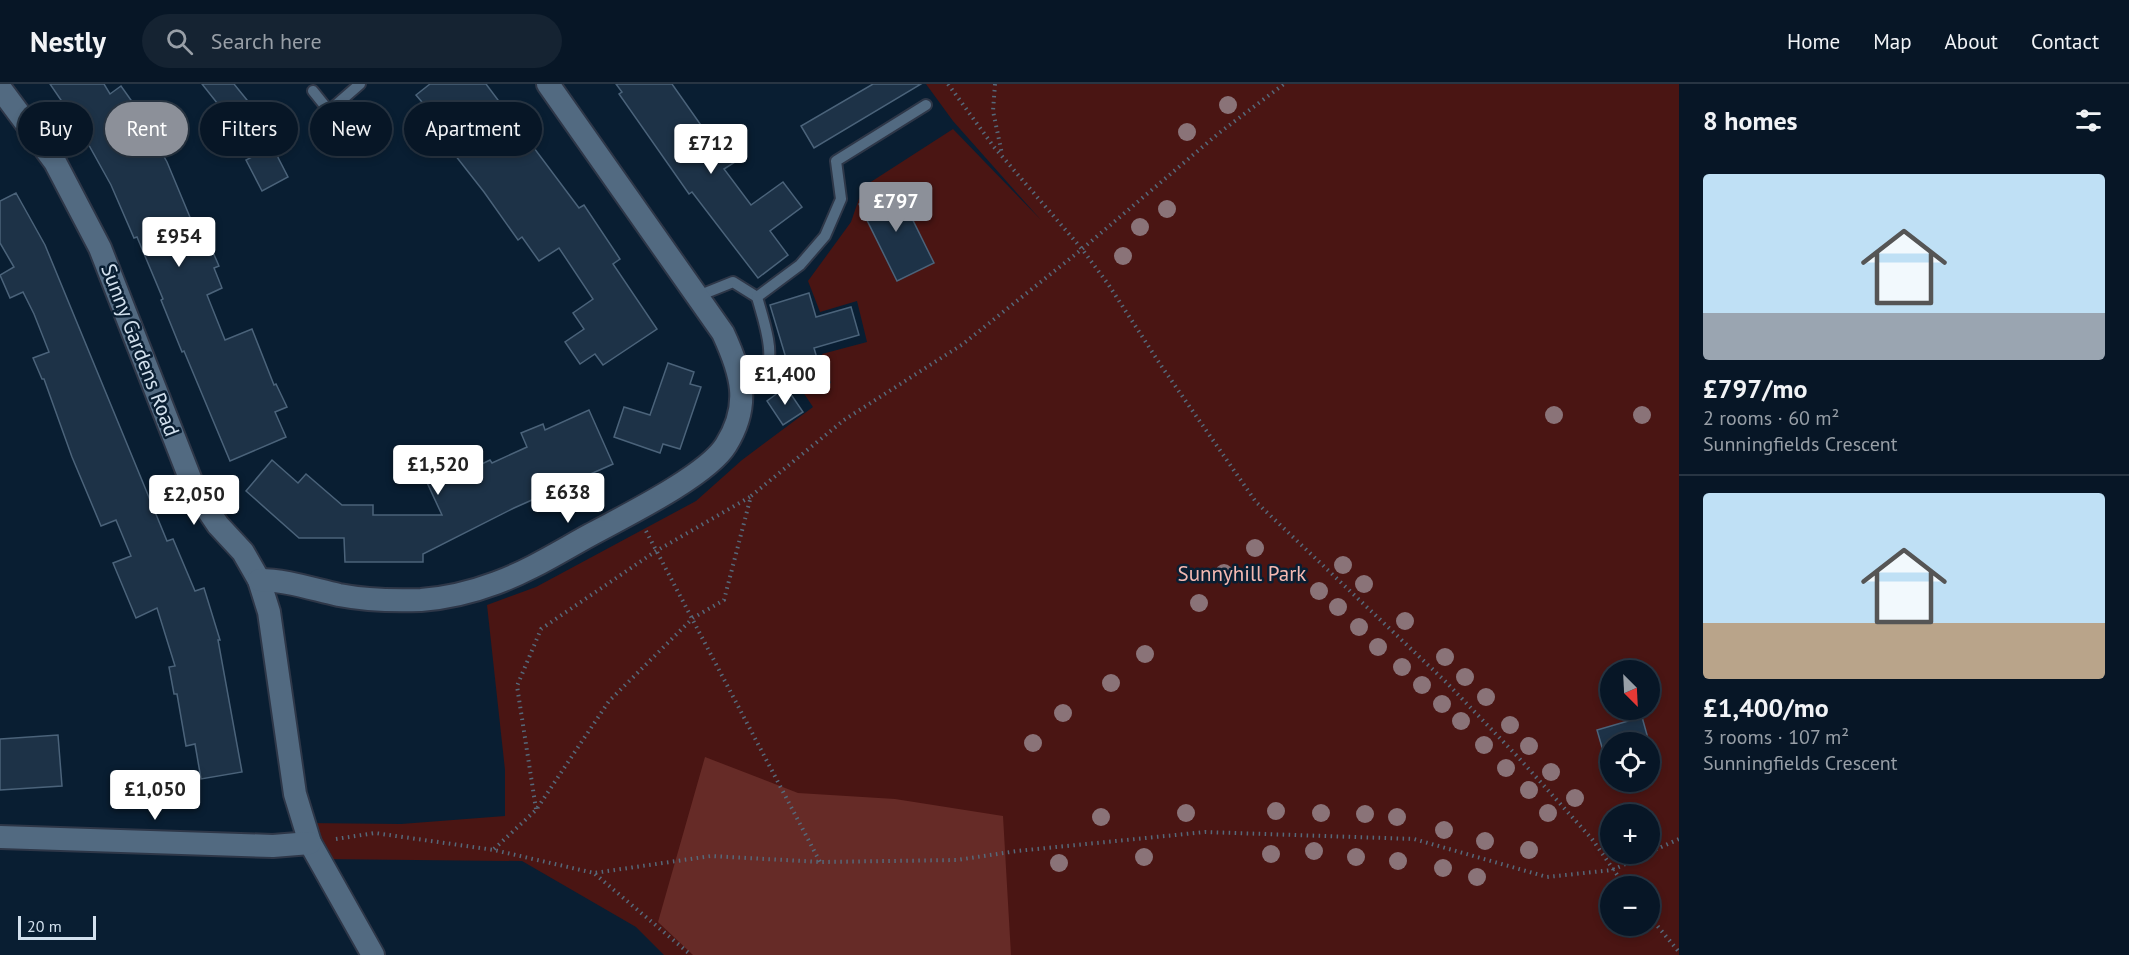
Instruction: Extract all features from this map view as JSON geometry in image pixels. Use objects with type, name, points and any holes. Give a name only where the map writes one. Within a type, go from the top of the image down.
[{"type":"street","points":[[259,580],[277,580],[342,596],[381,600],[422,600],[464,594],[532,567],[635,510],[692,476],[725,448],[739,415],[742,398],[741,380],[723,333],[548,84]]},
{"type":"street","name":"Sunny Gardens Road","points":[[0,88],[55,162],[100,248],[195,491],[218,525],[243,552],[259,580],[269,612],[295,794],[310,843],[373,955]]},
{"type":"street","points":[[0,837],[273,846],[310,843]]},
{"type":"lane","points":[[313,91],[329,111],[360,84]]},
{"type":"lane","points":[[757,297],[800,264],[825,236],[841,200],[836,161],[926,105]]},
{"type":"lane","points":[[693,289],[733,282],[757,297],[770,355],[766,367],[752,378],[741,380]]},
{"type":"path","points":[[948,84],[1002,156],[1082,249],[1256,502],[1454,691],[1592,839],[1617,876]]},
{"type":"path","points":[[995,84],[993,111],[1002,156]]},
{"type":"path","points":[[536,810],[517,686],[541,629],[656,551],[751,496],[844,420],[963,344],[1082,249],[1219,133],[1284,84]]},
{"type":"path","points":[[494,850],[536,810],[609,701],[693,618],[724,600],[751,496]]},
{"type":"path","points":[[635,510],[821,862]]},
{"type":"path","points":[[310,843],[375,833],[494,850],[594,873],[711,856],[821,862],[957,860],[1017,850],[1205,832],[1414,839],[1546,877],[1612,870],[1625,864]]},
{"type":"path","points":[[1660,848],[1679,839]]},
{"type":"path","points":[[594,873],[691,955]]},
{"type":"path","points":[[1660,929],[1679,952]]},
{"type":"green space","name":"Sunnyhill Park","points":[[926,84],[1679,84],[1679,955],[664,955],[636,927],[522,861],[319,859],[305,823],[401,824],[505,816],[505,770],[487,605],[536,587],[696,501],[742,460],[813,407],[803,392],[831,383],[822,354],[867,342],[857,301],[820,312],[808,281],[851,222],[863,187],[953,129],[1041,220],[953,121]]},
{"type":"shaded area","points":[[705,757],[798,793],[895,799],[1003,816],[1011,955],[693,955],[658,922]]},
{"type":"building","points":[[50,84],[104,84],[110,94],[121,86],[132,102],[105,102],[105,156],[164,156],[202,246],[209,243],[219,266],[214,268],[222,288],[207,295],[225,340],[252,329],[274,385],[276,384],[287,407],[275,412],[286,437],[230,461],[184,351],[182,352],[137,237],[134,238],[111,185],[93,153],[93,102],[62,102]]},
{"type":"building","points":[[202,84],[234,84],[249,102],[216,102]]},
{"type":"building","points":[[430,84],[486,84],[500,102],[422,102],[416,95]]},
{"type":"building","points":[[616,84],[672,84],[717,148],[723,144],[735,162],[724,169],[751,205],[783,182],[802,207],[770,231],[788,255],[758,278],[692,192],[689,194],[619,94],[622,92]]},
{"type":"building","points":[[873,84],[921,84],[814,148],[801,126]]},
{"type":"building","points":[[254,156],[277,156],[288,177],[262,191],[246,160]]},
{"type":"building","points":[[456,156],[540,156],[579,208],[584,205],[620,259],[613,264],[657,329],[603,365],[595,354],[580,364],[565,342],[584,329],[573,313],[593,299],[559,248],[539,261],[522,237],[518,240]]},
{"type":"building","points":[[896,186],[934,263],[897,281],[859,204]]},
{"type":"building","points":[[16,193],[45,245],[167,541],[173,539],[195,591],[204,588],[220,640],[218,640],[242,772],[201,779],[195,744],[186,746],[177,694],[174,694],[169,667],[175,666],[157,608],[136,618],[113,563],[131,556],[116,520],[101,526],[72,457],[44,379],[33,358],[49,352],[34,314],[23,292],[10,298],[0,275],[14,267],[0,243],[0,201]]},
{"type":"building","points":[[809,293],[816,317],[851,307],[859,335],[814,348],[823,379],[795,388],[770,305]]},
{"type":"building","points":[[668,363],[694,372],[690,384],[701,387],[680,449],[663,444],[660,453],[614,437],[624,407],[650,415]]},
{"type":"building","points":[[786,387],[803,412],[783,425],[767,401]]},
{"type":"building","points":[[589,410],[613,464],[514,508],[423,554],[423,562],[345,562],[344,538],[299,538],[246,491],[272,460],[298,483],[306,474],[342,505],[373,505],[373,515],[442,515],[424,476],[453,462],[459,475],[490,460],[492,463],[527,447],[521,433],[543,424],[545,430]]},
{"type":"building","points":[[1632,720],[1643,720],[1646,732],[1600,732],[1600,740],[1597,730]]},
{"type":"building","points":[[58,735],[62,786],[0,790],[0,739]]}]
